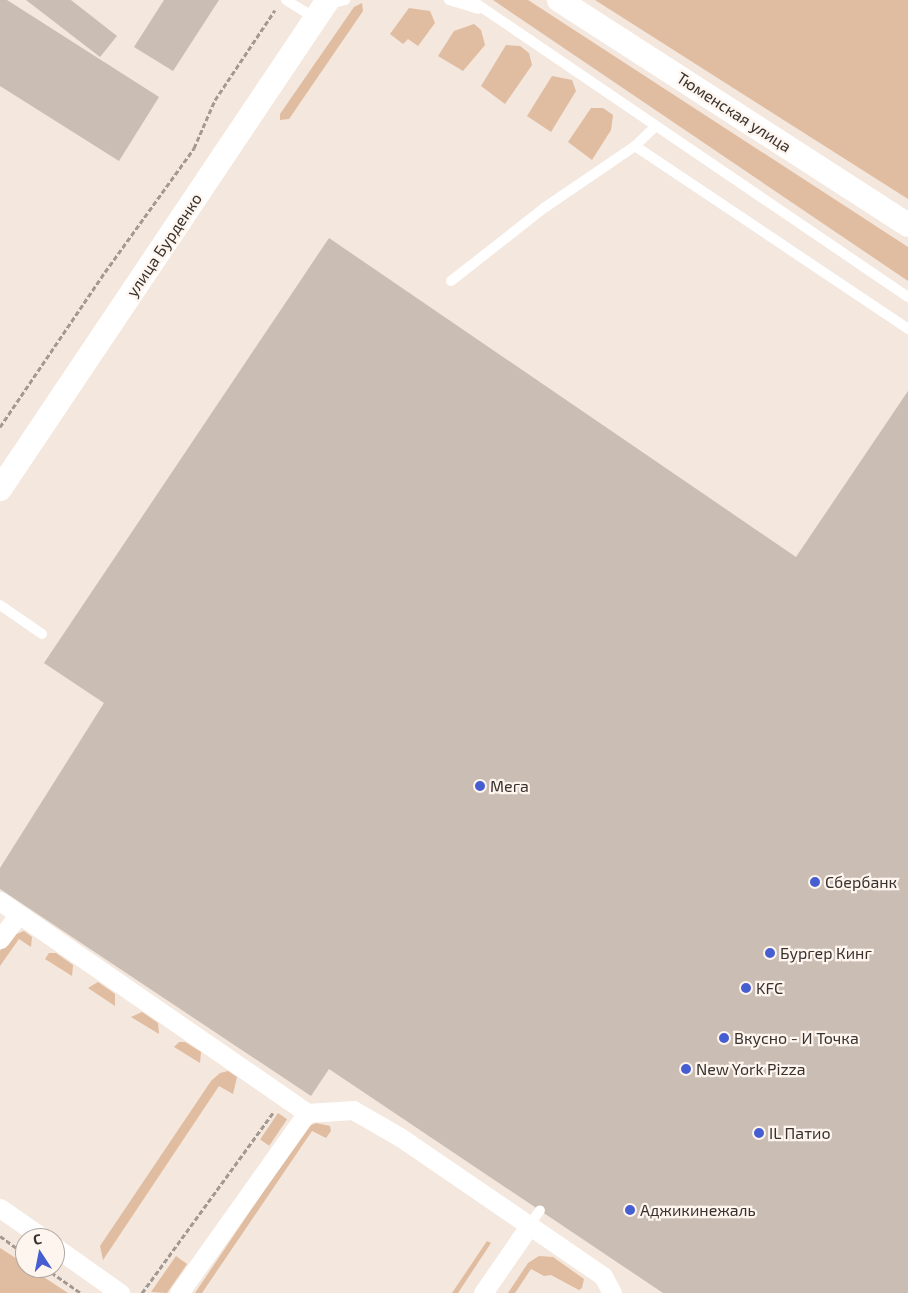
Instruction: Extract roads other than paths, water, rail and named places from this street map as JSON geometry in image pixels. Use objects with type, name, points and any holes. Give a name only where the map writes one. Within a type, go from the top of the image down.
[{"type":"street","name":"Тюменская улица","points":[[559,0],[908,225]]},
{"type":"street","name":"улица Бурденко","points":[[0,489],[328,6]]},
{"type":"street","points":[[0,901],[22,909],[307,1113],[353,1110],[400,1137],[603,1276],[612,1293]]},
{"type":"street","points":[[0,939],[22,909]]},
{"type":"street","points":[[179,1293],[307,1113]]},
{"type":"street","points":[[0,1208],[28,1228]]},
{"type":"street","points":[[483,1293],[529,1226]]},
{"type":"street","points":[[65,1254],[120,1293]]},
{"type":"lane","points":[[286,0],[328,6]]},
{"type":"lane","points":[[449,0],[488,12]]},
{"type":"lane","points":[[470,0],[908,298]]},
{"type":"lane","points":[[452,281],[544,208],[635,146],[656,126]]},
{"type":"lane","points":[[635,146],[908,329]]},
{"type":"lane","points":[[0,605],[42,634]]},
{"type":"lane","points":[[529,1226],[540,1210]]},
{"type":"place","name":"Мега","points":[[480,786]]},
{"type":"place","name":"Сбербанк","points":[[815,882]]},
{"type":"place","name":"Бургер Кинг","points":[[770,953]]},
{"type":"place","name":"KFC","points":[[746,988]]},
{"type":"place","name":"Вкусно - И Точка","points":[[724,1038]]},
{"type":"place","name":"New York Pizza","points":[[686,1069]]},
{"type":"place","name":"IL Патио","points":[[759,1133]]},
{"type":"place","name":"Аджикинежаль","points":[[630,1210]]}]
